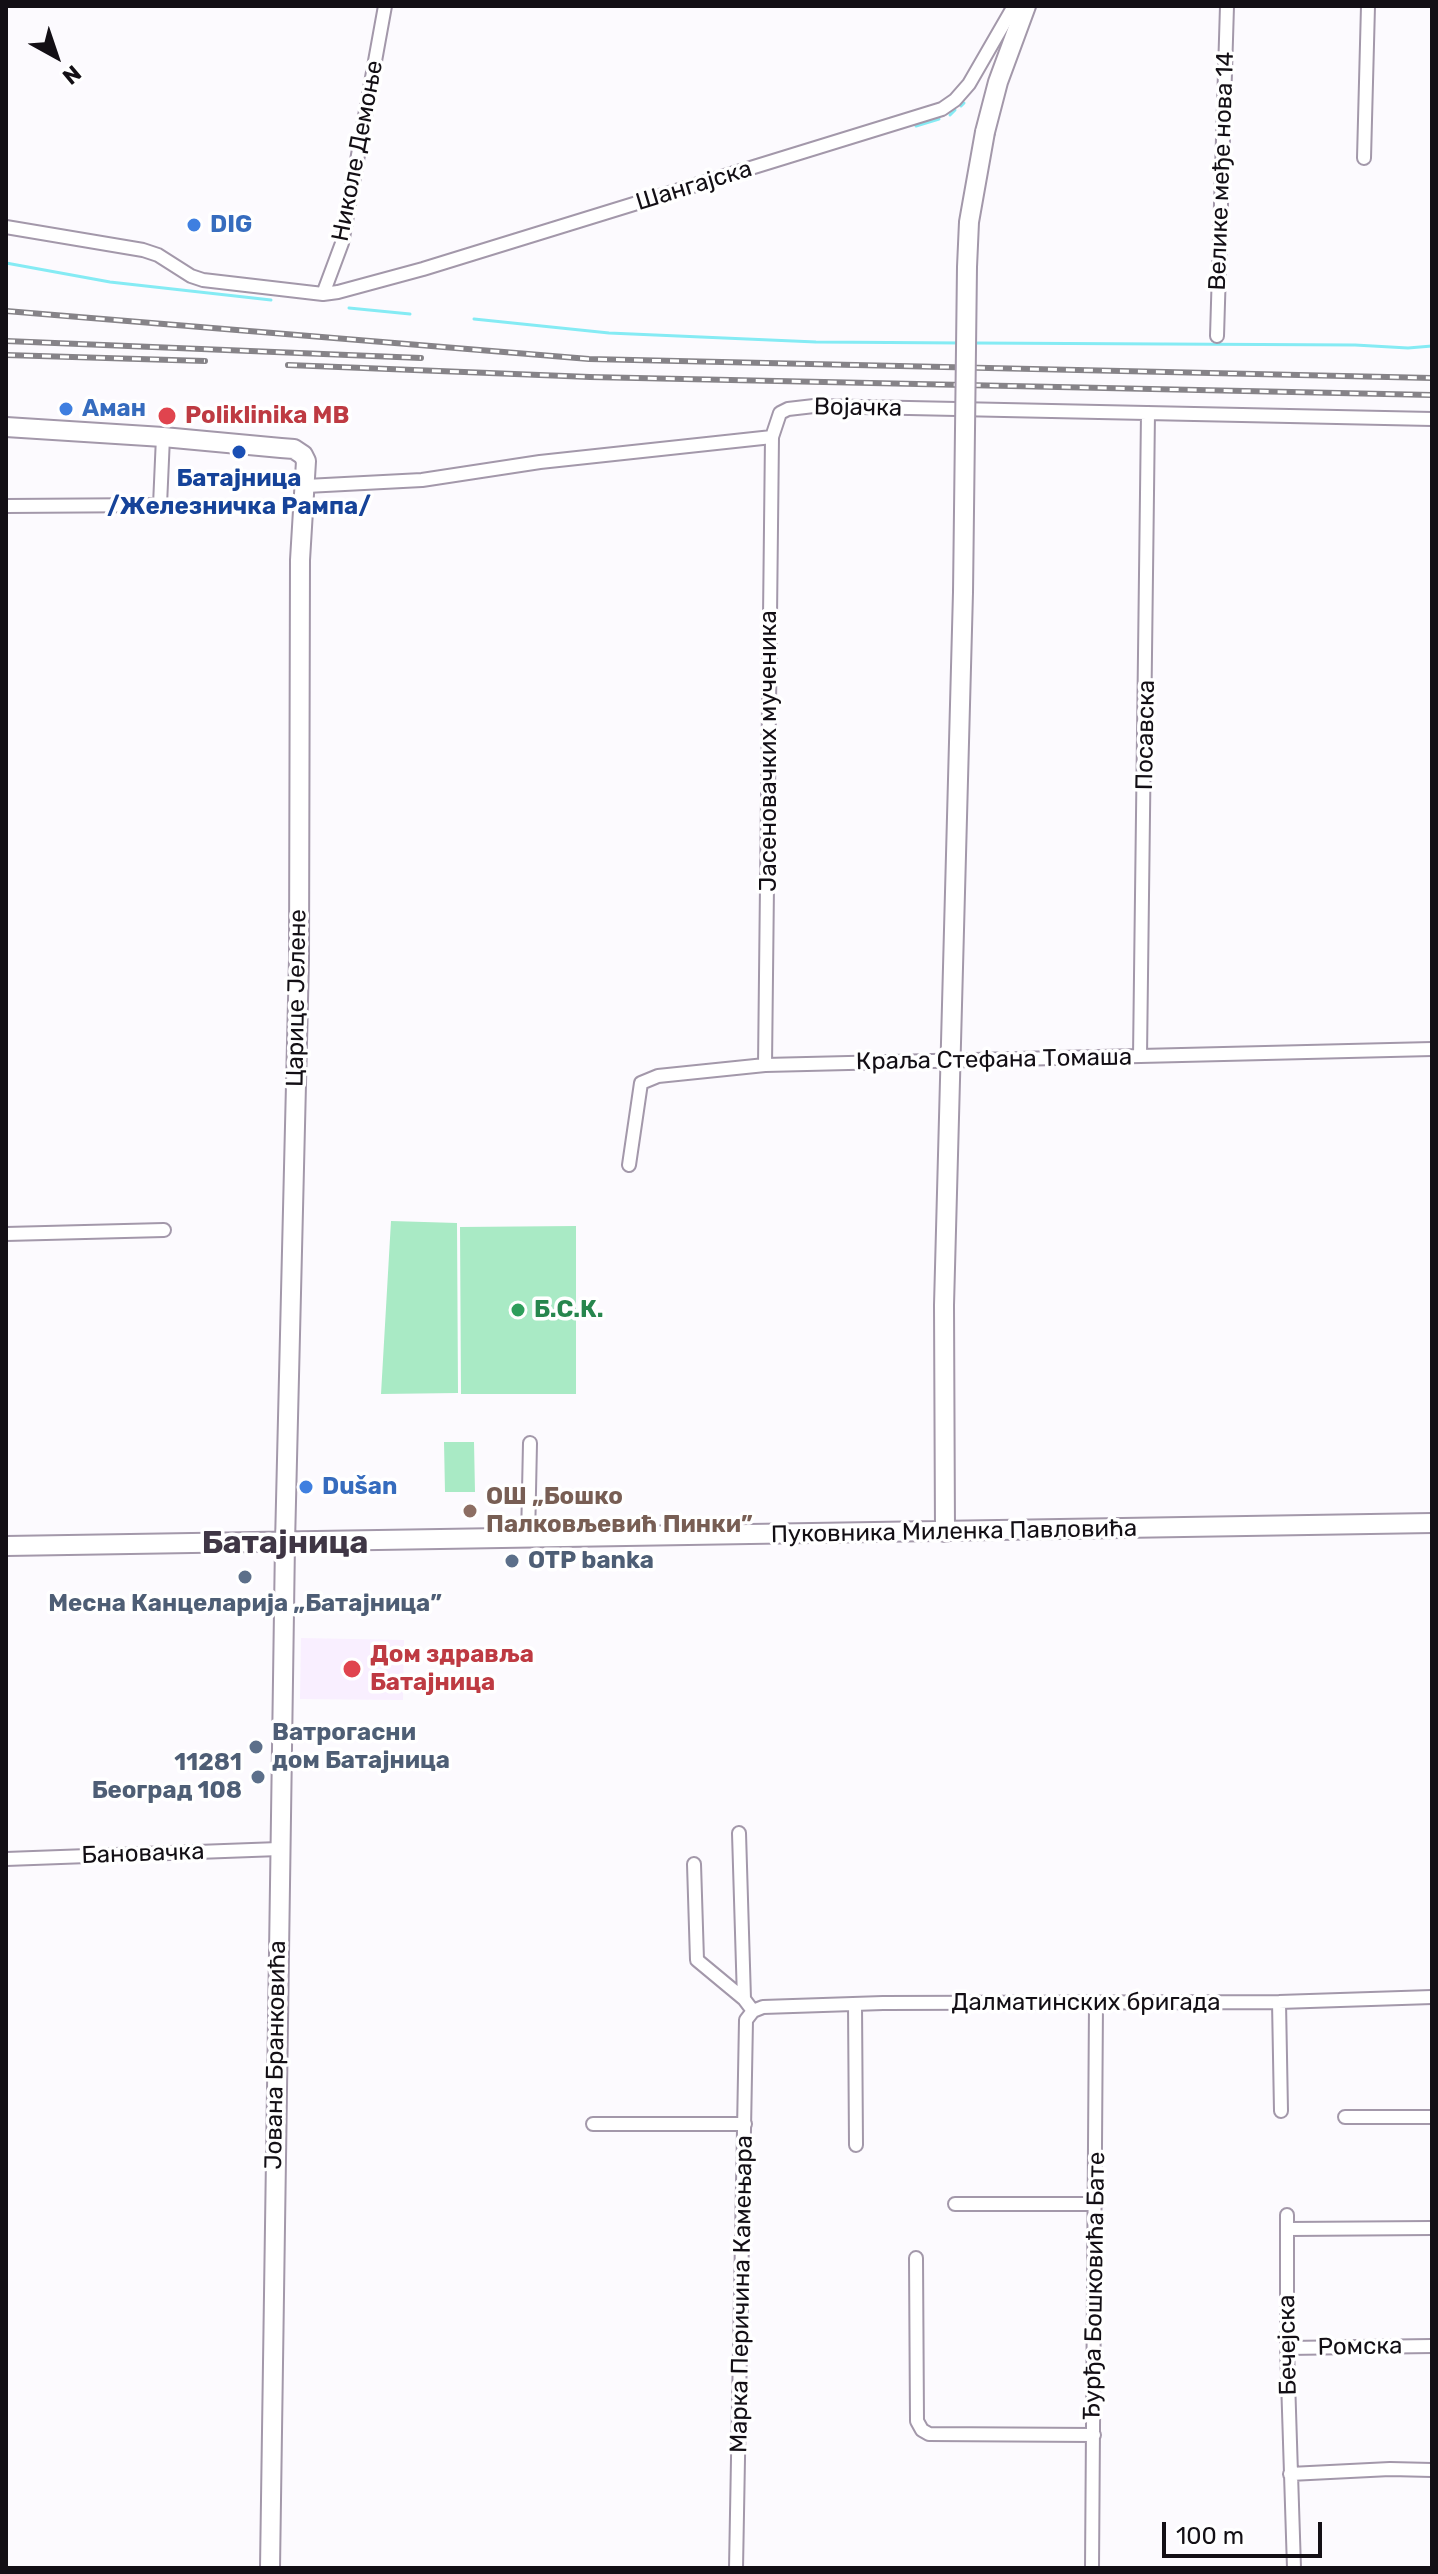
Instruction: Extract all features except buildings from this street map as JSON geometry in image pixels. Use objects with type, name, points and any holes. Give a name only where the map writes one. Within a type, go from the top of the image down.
[{"type":"main road","points":[[945,1532],[944,1305],[963,592],[969,222],[985,132],[998,82],[1026,6]]},
{"type":"main road","points":[[6,427],[163,437]]},
{"type":"main road","name":"Царице Јелене","points":[[163,437],[294,449],[306,461],[300,560],[299,959],[285,1543]]},
{"type":"main road","name":"Пуковника Миленка Павловића","points":[[6,1546],[1432,1523]]},
{"type":"main road","name":"Јована Бранковића","points":[[270,2568],[285,1543]]},
{"type":"street","name":"Николе Демоње","points":[[323,294],[342,243],[385,6]]},
{"type":"street","name":"Шангајска","points":[[6,227],[143,250],[203,280],[323,294],[351,290],[934,112],[955,100],[969,84],[1014,6]]},
{"type":"street","name":"Велике међе нова 14","points":[[1217,336],[1227,6]]},
{"type":"street","points":[[1364,158],[1368,6]]},
{"type":"street","name":"Војачка","points":[[772,437],[780,413],[814,406],[1432,419]]},
{"type":"street","name":"Посавска","points":[[1140,1056],[1148,413]]},
{"type":"street","points":[[6,506],[160,505],[163,437]]},
{"type":"street","points":[[306,486],[422,480],[540,462],[772,437]]},
{"type":"street","name":"Јасеновачких мученика","points":[[765,1065],[772,437]]},
{"type":"street","name":"Краља Стефана Томаша","points":[[629,1165],[638,1092],[647,1078],[765,1065],[1432,1049]]},
{"type":"street","points":[[6,1234],[164,1230]]},
{"type":"street","points":[[528,1539],[530,1443]]},
{"type":"street","points":[[739,1833],[744,1999],[750,2016]]},
{"type":"street","name":"Бановачка","points":[[6,1859],[279,1849]]},
{"type":"street","points":[[694,1864],[697,1960],[744,1999]]},
{"type":"street","name":"Далматинских бригада","points":[[750,2016],[763,2007],[855,2004],[1279,2002],[1432,1997]]},
{"type":"street","points":[[1279,2002],[1281,2111]]},
{"type":"street","points":[[855,2004],[856,2145]]},
{"type":"street","name":"Ђурђа Бошковића Бате","points":[[1092,2568],[1096,2004]]},
{"type":"street","name":"Марка Перичина Камењара","points":[[736,2568],[750,2016]]},
{"type":"street","points":[[1345,2117],[1432,2117]]},
{"type":"street","points":[[593,2124],[745,2124]]},
{"type":"street","points":[[955,2204],[1096,2204]]},
{"type":"street","name":"Бечејска","points":[[1287,2215],[1287,2348],[1294,2568]]},
{"type":"street","points":[[1288,2229],[1432,2228]]},
{"type":"street","points":[[916,2258],[917,2421],[922,2430],[929,2434],[1094,2435]]},
{"type":"street","name":"Ромска","points":[[1287,2348],[1432,2346]]},
{"type":"street","points":[[1290,2474],[1432,2470]]},
{"type":"shaded area","name":"Дом здравља Батајница","points":[[301,1638],[404,1640],[403,1700],[300,1699]]},
{"type":"green space","points":[[391,1221],[457,1223],[458,1393],[381,1394]]},
{"type":"green space","name":"Б.С.К.","points":[[576,1226],[576,1394],[461,1394],[460,1227]]},
{"type":"green space","points":[[444,1442],[474,1442],[475,1492],[445,1492]]},
{"type":"waterway","points":[[142,6],[147,6]]},
{"type":"waterway","points":[[961,106],[964,103]]},
{"type":"waterway","points":[[950,115],[955,110]]},
{"type":"waterway","points":[[916,126],[939,119]]},
{"type":"waterway","points":[[6,263],[110,282],[271,300]]},
{"type":"waterway","points":[[349,308],[410,314]]},
{"type":"waterway","points":[[474,319],[609,333],[816,342],[961,343]]},
{"type":"waterway","points":[[973,343],[1432,346]]},
{"type":"railway","points":[[6,311],[589,359],[1432,378]]},
{"type":"railway","points":[[6,341],[421,358]]},
{"type":"railway","points":[[6,355],[205,361]]},
{"type":"railway","points":[[288,365],[590,377],[1432,395]]},
{"type":"place","name":"DIG","points":[[194,225]]},
{"type":"place","name":"Аман","points":[[66,409]]},
{"type":"place","name":"Poliklinika MB","points":[[167,416]]},
{"type":"place","name":"Батајница /Железничка Рампа/","points":[[239,452]]},
{"type":"place","name":"Б.С.К.","points":[[518,1310]]},
{"type":"place","name":"Dušan","points":[[306,1487]]},
{"type":"place","name":"ОШ „Бошко Палковљевић Пинки”","points":[[470,1511]]},
{"type":"place","name":"OTP banka","points":[[512,1561]]},
{"type":"place","name":"Месна Канцеларија „Батајница”","points":[[245,1577]]},
{"type":"place","name":"Дом здравља Батајница","points":[[352,1669]]},
{"type":"place","name":"Ватрогасни дом Батајница","points":[[256,1747]]},
{"type":"place","name":"11281 Београд 108","points":[[258,1777]]},
{"type":"district","name":"Батајница","points":[[285,1544]]}]
